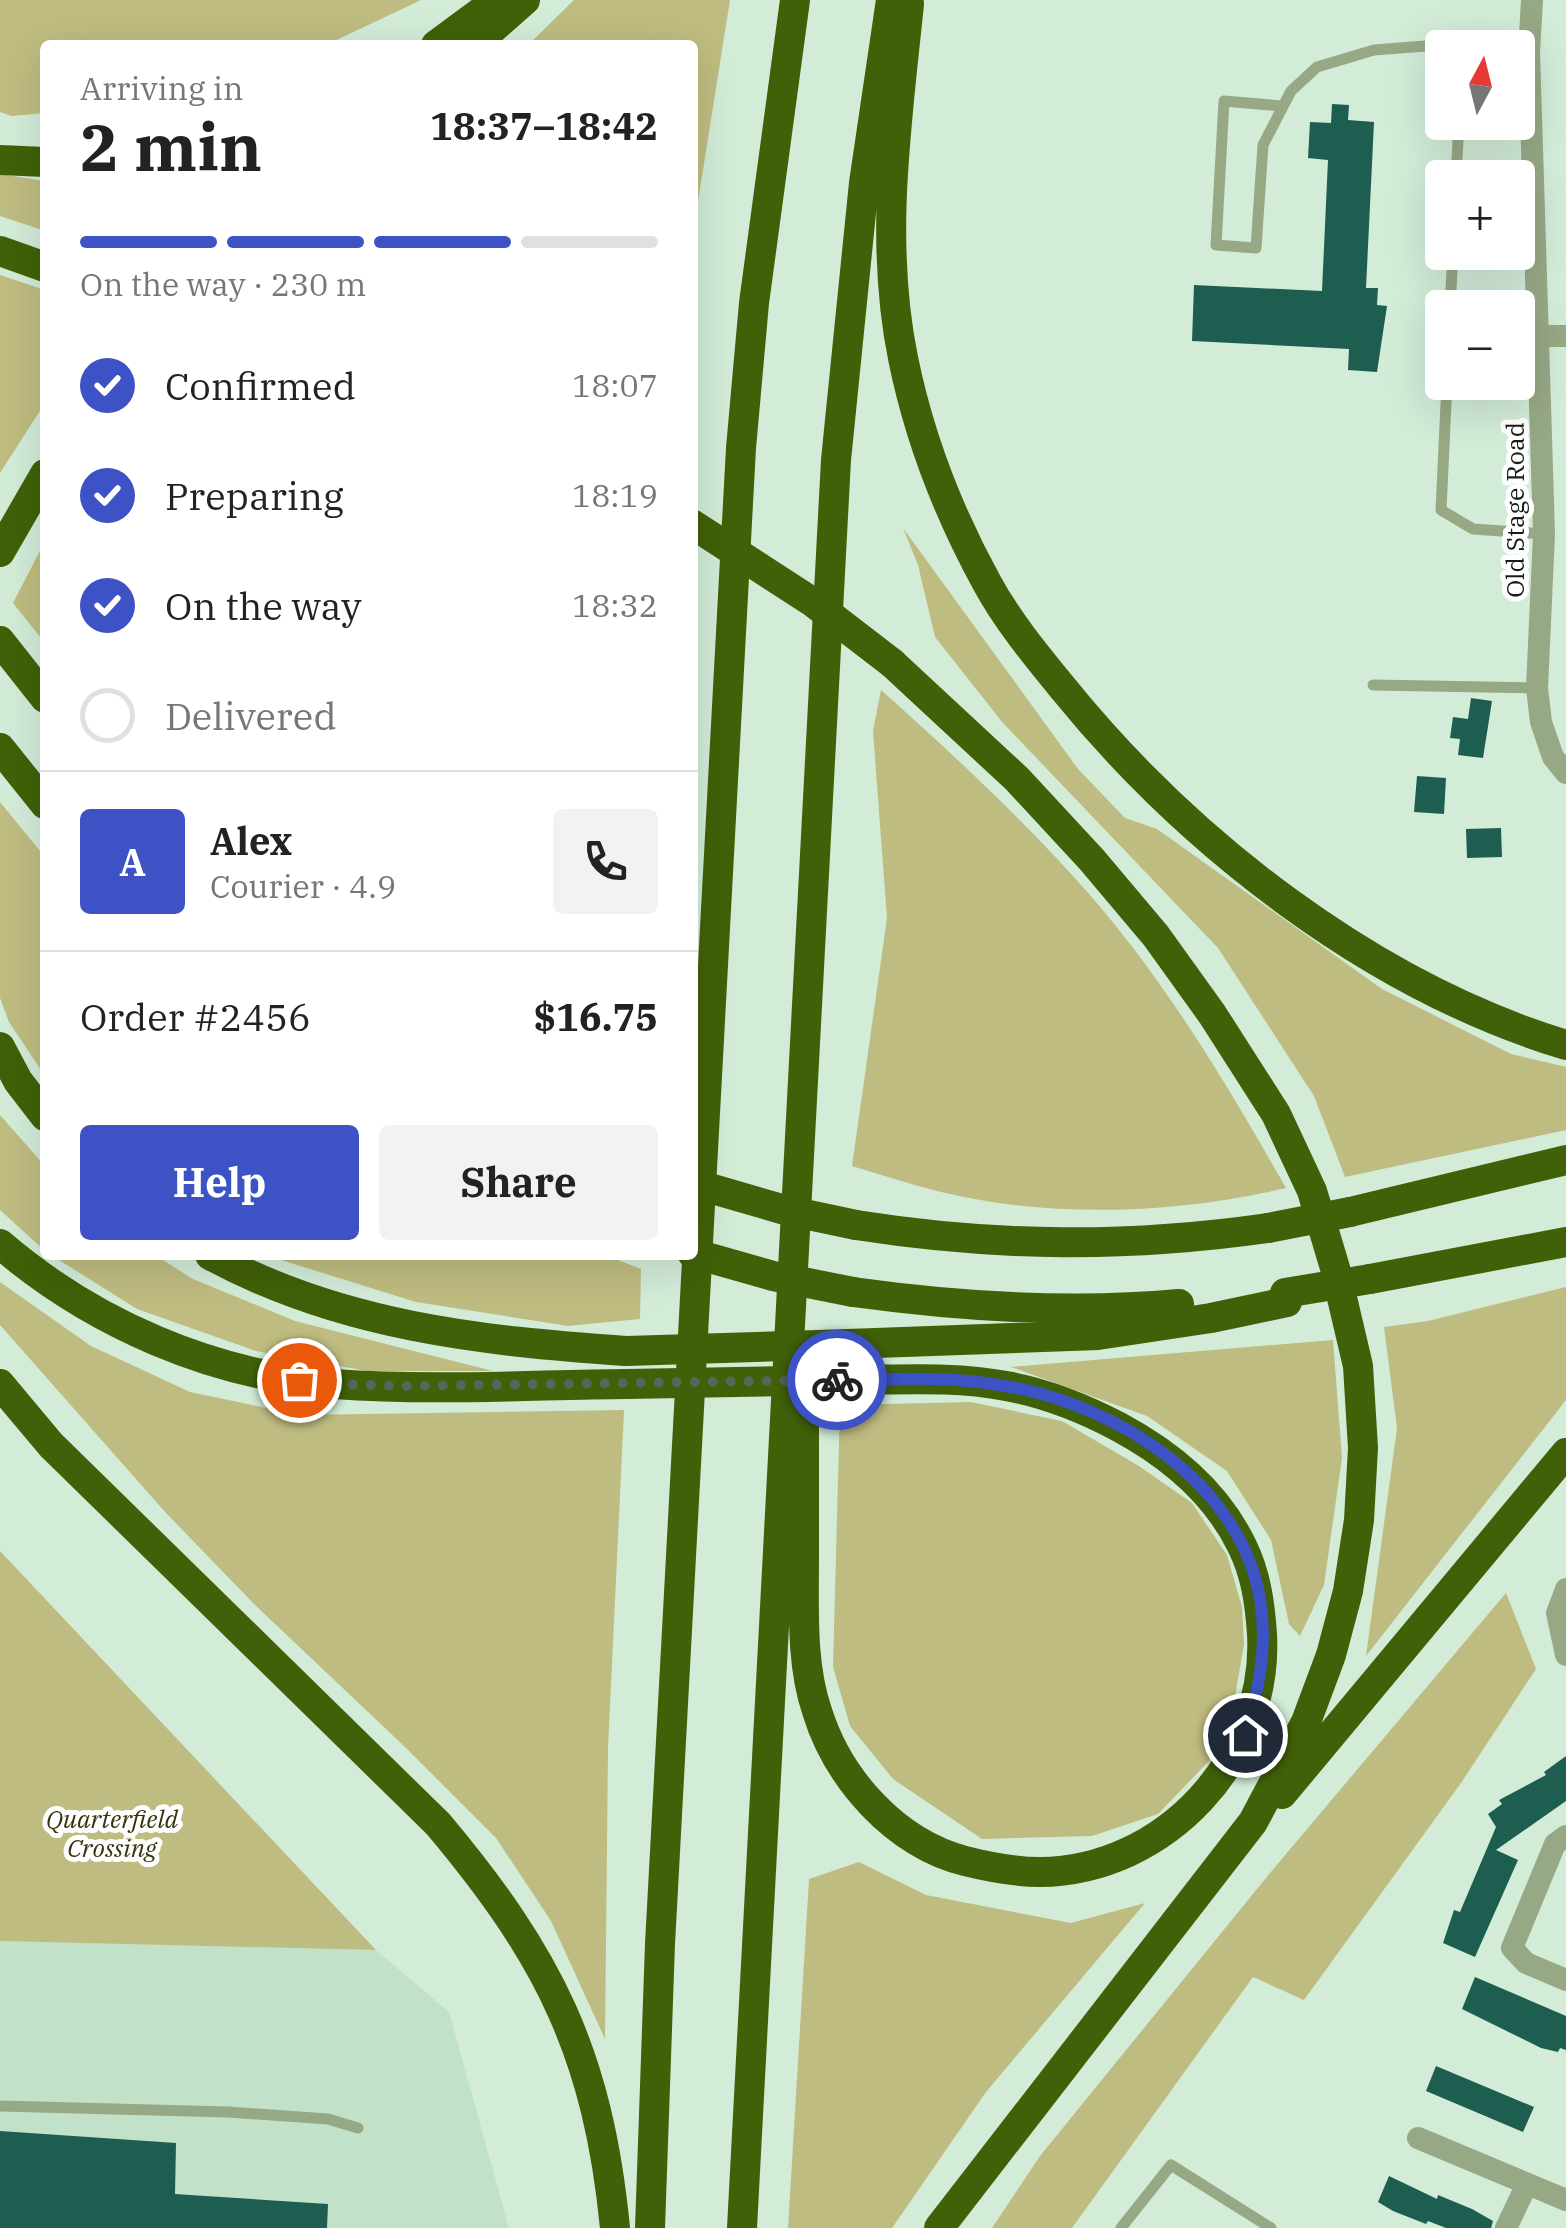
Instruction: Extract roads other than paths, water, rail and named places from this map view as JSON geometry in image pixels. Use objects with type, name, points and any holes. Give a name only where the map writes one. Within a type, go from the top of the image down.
[{"type":"highway","points":[[443,40],[497,0]]},
{"type":"highway","points":[[480,40],[525,0]]},
{"type":"highway","points":[[650,2228],[660,1944],[741,448],[754,302],[795,0]]},
{"type":"highway","points":[[742,2228],[836,460],[864,183],[891,0]]},
{"type":"highway","points":[[909,0],[889,230],[900,340],[932,467],[988,586],[1034,652],[1126,760],[1259,879],[1394,971],[1456,1004],[1566,1046]]},
{"type":"highway","points":[[0,160],[40,162]]},
{"type":"highway","points":[[0,251],[40,264]]},
{"type":"highway","points":[[0,552],[40,483]]},
{"type":"highway","points":[[698,528],[814,603],[892,664],[1017,779],[1092,860],[1167,952],[1276,1114],[1312,1191],[1358,1366],[1363,1448],[1359,1520],[1348,1591],[1331,1655],[1306,1722],[1253,1822],[939,2228]]},
{"type":"highway","points":[[5,647],[40,692]]},
{"type":"highway","points":[[0,748],[40,798]]},
{"type":"highway","points":[[0,1244],[75,1300],[142,1334],[207,1360],[266,1375],[332,1384],[402,1386],[626,1384],[847,1380],[950,1380],[1006,1386],[1056,1400],[1143,1440],[1185,1470],[1217,1505],[1243,1548],[1260,1598],[1263,1650],[1259,1692],[1245,1735],[1225,1768],[1200,1801],[1167,1831],[1134,1849],[1086,1866],[1041,1872],[994,1869],[948,1856],[900,1830],[864,1797],[834,1756],[816,1710],[806,1659],[804,1621],[805,1022]]},
{"type":"highway","points":[[0,1047],[18,1081],[40,1110]]},
{"type":"highway","points":[[698,1185],[856,1225],[932,1237],[1071,1244],[1201,1237],[1268,1228],[1566,1160]]},
{"type":"highway","points":[[219,1260],[324,1303],[409,1326],[502,1342],[626,1351],[1098,1335],[1211,1318],[1286,1297],[1566,1242]]},
{"type":"highway","points":[[698,1256],[853,1292],[932,1303],[1075,1310],[1286,1297]]},
{"type":"highway","points":[[682,1566],[689,1260]]},
{"type":"highway","points":[[0,1384],[52,1445],[438,1824],[488,1883],[522,1933],[577,2040],[609,2164],[615,2228]]},
{"type":"highway","points":[[1188,1908],[1566,1454]]},
{"type":"street","name":"Old Stage Road","points":[[1527,30],[1532,0]]},
{"type":"street","name":"Old Stage Road","points":[[1528,140],[1540,336],[1544,534],[1537,688],[1540,722],[1553,757],[1566,774]]},
{"type":"street","points":[[1540,336],[1566,336]]},
{"type":"street","points":[[1566,1589],[1557,1613],[1566,1655]]},
{"type":"street","points":[[1562,1846],[1512,1948],[1526,1963],[1566,1980]]},
{"type":"street","points":[[1418,2138],[1566,2200]]},
{"type":"street","points":[[1506,2228],[1526,2184]]},
{"type":"lane","points":[[1282,106],[1224,101],[1216,245],[1256,248],[1263,145],[1291,91],[1317,67],[1374,50],[1425,48]]},
{"type":"lane","points":[[1446,400],[1441,510],[1473,529],[1544,534]]},
{"type":"lane","points":[[1373,686],[1537,688]]},
{"type":"lane","points":[[0,2106],[244,2113],[328,2119],[358,2128]]},
{"type":"lane","points":[[1121,2228],[1171,2165],[1271,2228]]},
{"type":"park label","name":"Quarterfield Crossing","points":[[112,1832]]}]
